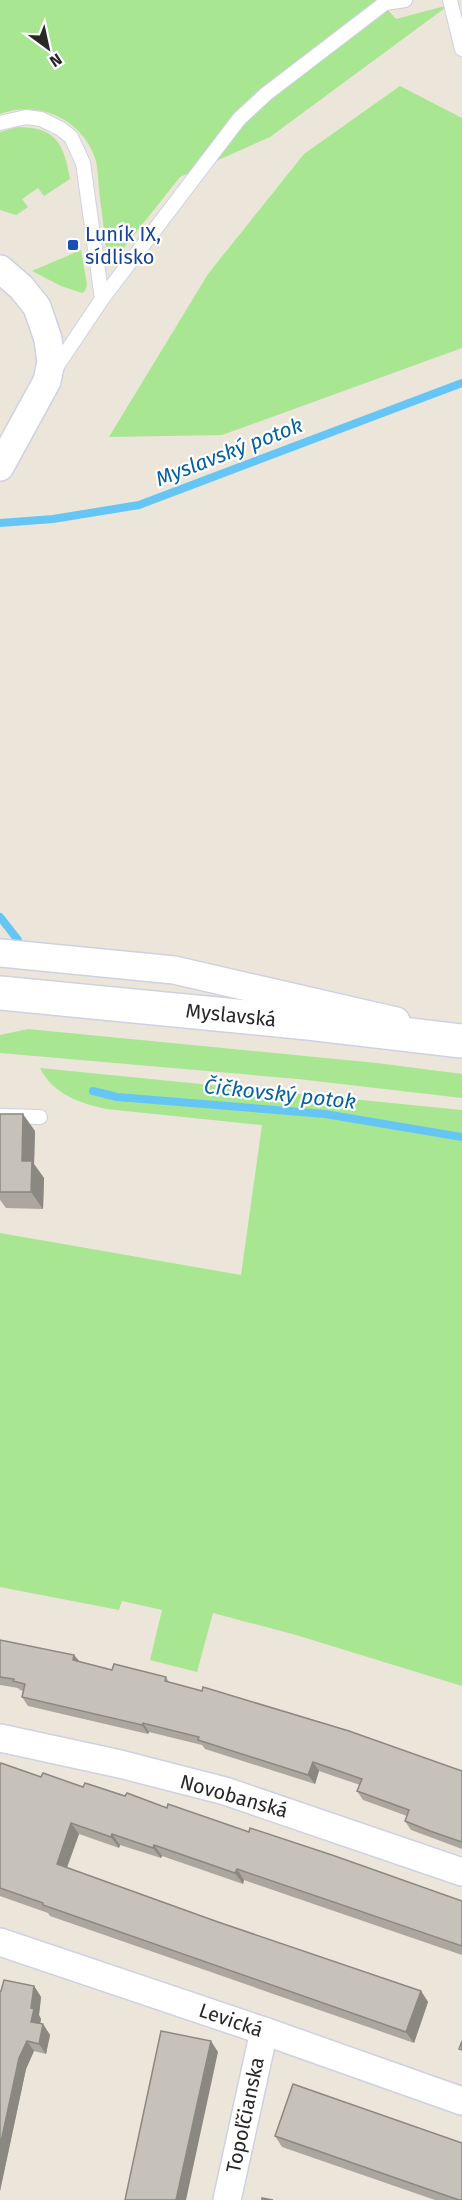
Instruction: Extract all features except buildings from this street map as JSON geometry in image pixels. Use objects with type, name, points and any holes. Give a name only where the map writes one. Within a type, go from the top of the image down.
[{"type":"street","points":[[0,269],[29,295],[41,316],[51,362],[47,381],[0,467]]},
{"type":"street","points":[[0,953],[174,970],[462,1035]]},
{"type":"street","name":"Myslavská","points":[[0,993],[320,1024],[462,1041]]},
{"type":"street","name":"Novobanská","points":[[0,1738],[120,1764],[225,1791],[462,1872]]},
{"type":"street","name":"Levická","points":[[0,1942],[462,2101]]},
{"type":"street","name":"Topoľčianska","points":[[227,2200],[264,2031]]},
{"type":"lane","points":[[47,381],[102,299],[227,132],[252,105],[385,3],[405,0]]},
{"type":"lane","points":[[450,0],[462,49]]},
{"type":"lane","points":[[0,123],[26,117],[42,119],[62,129],[71,137],[83,163],[102,299]]},
{"type":"lane","points":[[0,1116],[40,1117]]},
{"type":"green space","points":[[0,0],[379,0],[396,19],[449,5],[270,137],[180,177],[118,255],[106,248],[96,161],[81,134],[71,124],[44,111],[15,110],[0,114]]},
{"type":"green space","points":[[400,86],[462,118],[462,348],[222,435],[109,437],[208,274],[304,154]]},
{"type":"green space","points":[[18,127],[41,130],[56,140],[65,156],[70,179],[44,196],[38,188],[22,199],[28,207],[16,215],[0,210],[0,132]]},
{"type":"green space","points":[[81,250],[87,285],[82,293],[61,286],[32,271]]},
{"type":"green space","points":[[28,1029],[377,1063],[462,1074],[462,1098],[298,1079],[0,1053],[0,1035]]},
{"type":"green space","points":[[40,1068],[462,1110],[462,1686],[296,1635],[213,1613],[197,1672],[150,1660],[162,1610],[122,1601],[119,1610],[0,1587],[0,1233],[241,1275],[262,1125],[96,1107],[59,1091],[45,1077]]},
{"type":"waterway","name":"Myslavský potok","points":[[0,523],[53,519],[139,505],[462,383]]},
{"type":"waterway","name":"Čičkovský potok","points":[[0,917],[18,940]]},
{"type":"waterway","name":"Čičkovský potok","points":[[93,1091],[117,1097],[325,1114],[462,1137]]},
{"type":"place","name":"Luník IX, sídlisko","points":[[73,245]]}]
